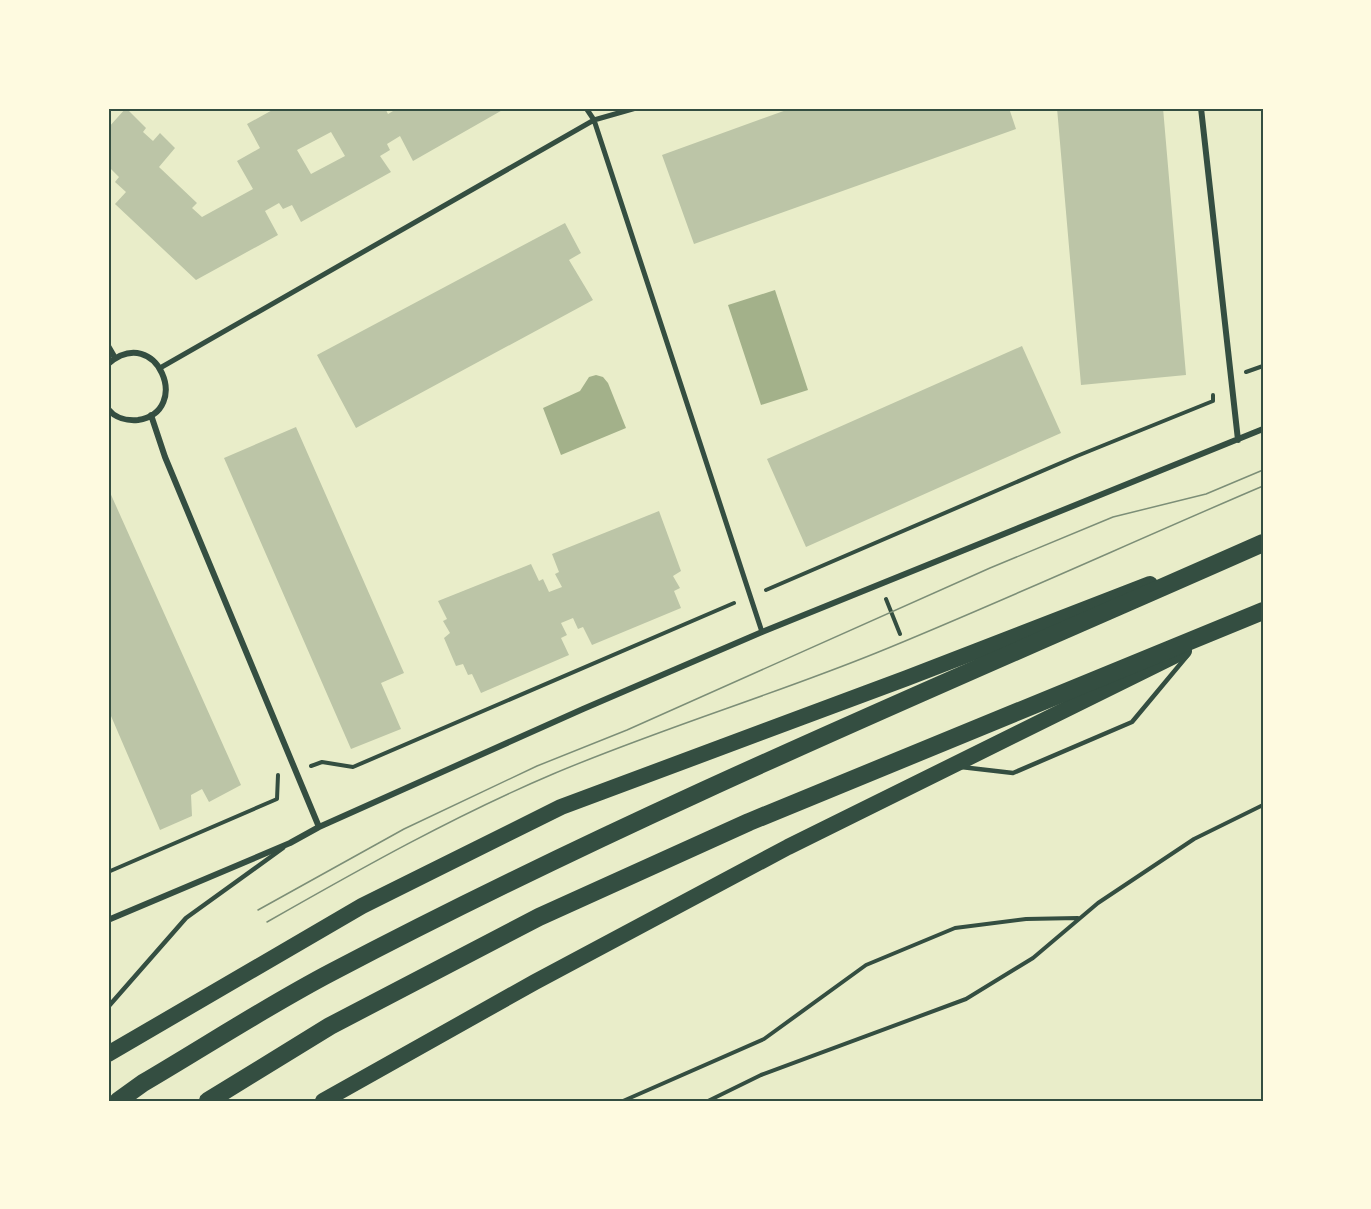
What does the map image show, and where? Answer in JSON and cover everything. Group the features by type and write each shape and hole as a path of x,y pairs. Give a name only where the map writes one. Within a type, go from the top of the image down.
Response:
{"highway":[{"path":"108,1054 362,906 561,807 907,678 1263,541"},
{"path":"118,1101 143,1083 329,974 519,877 732,778 1263,541"},
{"path":"323,1101 567,965 788,847 1263,612"},
{"path":"208,1101 330,1026 539,916 749,822 1263,612"}],"street":[{"path":"586,108 594,120 762,633"},
{"path":"160,368 594,120 636,108"},
{"path":"1201,108 1238,440"},
{"path":"108,346 115,358"},
{"path":"108,364 115,358 138,353 148,357 160,368 166,385 165,397 160,407 151,415 130,420 120,418 108,409"},
{"path":"151,415 165,457 319,827"},
{"path":"108,920 290,843 319,827 762,633 1263,429"}],"lane":[{"path":"953,766 1013,773 1132,722 1188,654"},
{"path":"108,1008 186,918 290,843"}],"path":[{"path":"108,872 277,799 277,776 322,762 354,766 1213,400 1213,384 1263,366"},
{"path":"880,585 900,634"},
{"path":"708,1101 761,1075 966,999 1034,958 1079,918 1194,839 1263,805"},
{"path":"623,1101 764,1039 867,965 955,928 1026,919 1079,918"}],"shaded area":[{"path":"775,290 808,390 761,405 728,305"},
{"path":"596,375 603,377 608,383 626,428 561,455 543,408 580,391 589,377"}],"building":[{"path":"126,108 146,128 143,132 153,141 160,133 175,148 159,167 197,203 192,208 202,217 253,189 237,161 260,148 247,124 276,108 385,108 388,114 398,108 506,108 413,161 400,136 387,144 390,150 380,156 391,172 301,222 292,205 283,209 279,203 265,211 278,235 196,280 115,204 126,192 115,182 119,177 108,166 108,128","holes":["331,132 345,156 311,174 297,150"]},
{"path":"792,108 1009,108 1016,129 694,244 662,155"},
{"path":"1057,108 1163,108 1186,375 1081,385"},
{"path":"565,223 581,253 569,260 593,300 356,428 317,355"},
{"path":"1022,346 1061,433 806,547 767,459"},
{"path":"296,427 404,673 381,683 401,729 351,749 224,458"},
{"path":"108,488 241,785 209,802 202,789 191,795 192,816 160,830 108,709"},
{"path":"659,511 681,571 673,576 680,588 674,591 681,608 592,645 583,627 578,629 573,618 561,623 567,635 561,638 569,655 481,693 472,674 468,675 463,664 456,666 444,638 450,633 443,621 447,619 438,601 531,564 539,581 543,579 549,592 562,587 555,574 559,572 552,554"}],"tram line":[{"path":"258,910 404,829 537,766 627,730 990,568 1113,517 1206,494 1263,470"},
{"path":"267,922 372,863 516,790 633,742 876,653 1263,486"}]}
